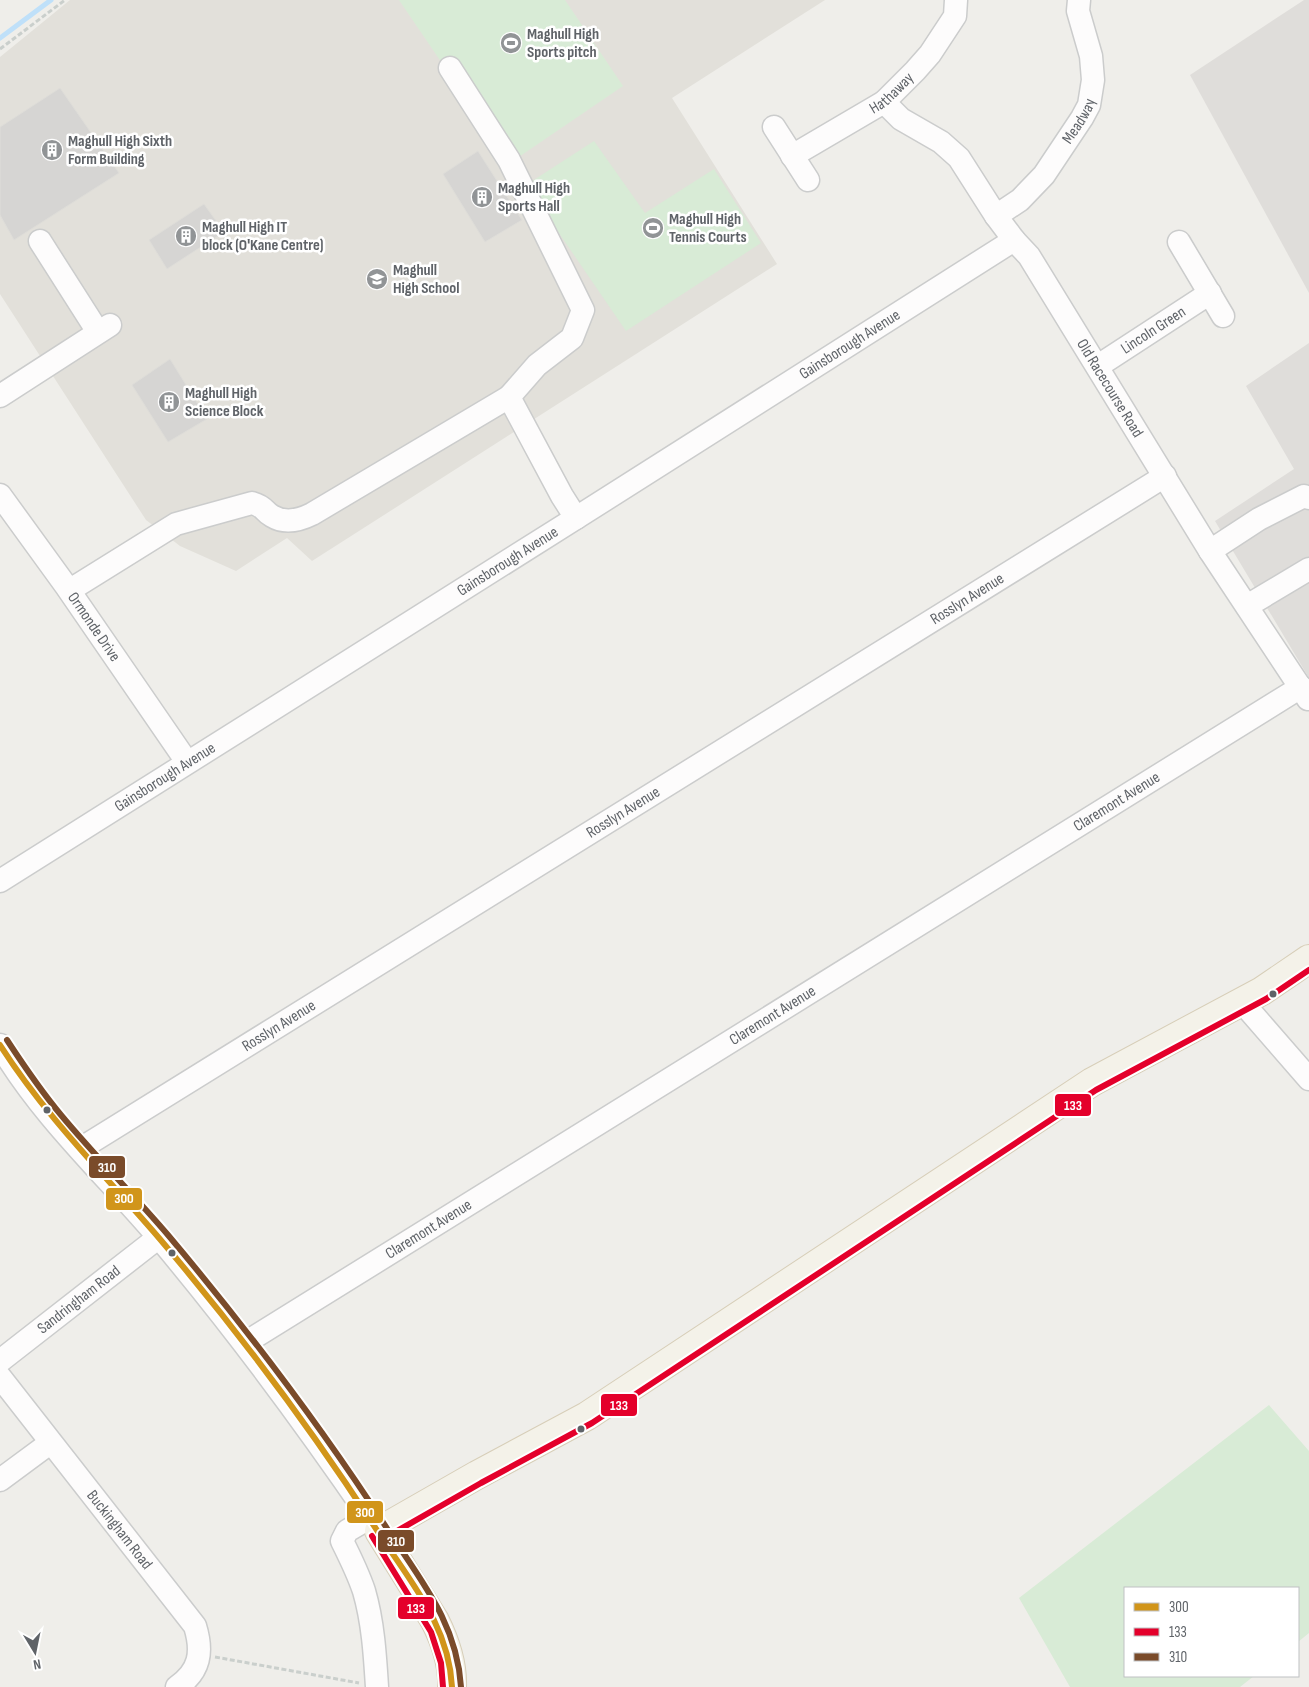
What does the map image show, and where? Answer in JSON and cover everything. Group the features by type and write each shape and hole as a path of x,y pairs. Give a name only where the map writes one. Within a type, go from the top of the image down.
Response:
{"main road":[{"path":"452,1687 450,1669 442,1637 435,1621 374,1524 477,1475 587,1416 1092,1082 1262,991 1309,959"}],"street":[{"name":"Hathaway","path":"792,156 884,102 930,54 955,16 956,0"},
{"name":"Meadway","path":"996,216 1020,200 1044,174 1089,105 1093,72 1091,56 1078,11 1079,0"},
{"path":"70,590 176,524 252,503 262,506 271,516 282,520 303,518 509,397 537,364 572,338 583,310 509,160 450,68"},
{"name":"Old Racecourse Road","path":"884,102 901,119 951,149 959,158 996,216 1029,256 1210,551 1305,694"},
{"path":"774,127 808,180"},
{"name":"Gainsborough Avenue","path":"0,881 1014,240"},
{"path":"0,396 104,328 40,241"},
{"path":"1178,242 1224,316"},
{"name":"Lincoln Green","path":"1098,366 1210,293"},
{"path":"509,397 562,496 576,518"},
{"name":"Rosslyn Avenue","path":"80,1149 1165,476"},
{"name":"Ormonde Drive","path":"0,495 70,590 187,762"},
{"path":"1210,551 1259,519 1301,496 1309,498"},
{"path":"1247,606 1309,569"},
{"name":"Claremont Avenue","path":"244,1343 1305,694"},
{"path":"1240,1003 1249,1010 1309,1079"},
{"path":"0,1045 40,1104 158,1237 244,1343 310,1431 374,1524 347,1531 342,1540 364,1591 373,1636 377,1687"},
{"name":"Sandringham Road","path":"0,1361 158,1237"},
{"name":"Buckingham Road","path":"0,1377 195,1626 200,1641 199,1654"},
{"path":"0,1480 50,1442"},
{"path":"177,1687 187,1680 195,1667 199,1654"}],"path":[{"path":"0,49 65,0"},
{"path":"199,1654 377,1687"}],"shaded area":[{"name":"Maghull High School","path":"70,0 825,0 672,98 777,264 312,561 287,538 236,571 180,546 146,520 0,294 0,57"},
{"path":"1304,0 1309,0 1309,293 1190,75"},
{"path":"1309,343 1309,678 1215,521 1294,469 1246,386"}],"green space":[{"name":"Maghull High Sports pitch","path":"399,0 565,0 623,86 510,163"},
{"name":"Maghull High Tennis Courts","path":"594,141 645,213 714,169 761,243 626,331 526,185"},
{"path":"1269,1405 1309,1451 1309,1633 1299,1641 1299,1587 1124,1587 1124,1677 1253,1677 1240,1687 1070,1687 1019,1598"}],"building":[{"name":"Maghull High Sixth Form Building","path":"60,88 119,173 14,240 0,215 0,127"},
{"name":"Maghull High Sports Hall","path":"478,151 522,220 485,242 443,174"},
{"name":"Maghull High IT block (O'Kane Centre)","path":"204,204 224,232 167,269 149,240"},
{"name":"Maghull High Science Block","path":"170,359 207,419 168,442 132,385"}],"waterway":[{"path":"0,38 51,0"}],"transit line":[{"name":"133","path":"383,1539 592,1423 1096,1090 1266,999 1309,970"},
{"name":"310","path":"7,1040 61,1115 168,1235 226,1306 310,1416 363,1491 425,1585 445,1623 453,1643 461,1687"},
{"name":"300","path":"0,1045 56,1121 159,1238 218,1309 302,1420 427,1606 444,1644 452,1687"},
{"name":"133","path":"372,1536 431,1632 441,1663 443,1687"}],"place":[{"name":"Maghull High Sports pitch","path":"511,43"},
{"name":"Maghull High Sixth Form Building","path":"52,150"},
{"name":"Maghull High Sports Hall","path":"482,197"},
{"name":"Maghull High Tennis Courts","path":"653,228"},
{"name":"Maghull High IT block (O'Kane Centre)","path":"186,236"},
{"name":"Maghull High School","path":"377,279"},
{"name":"Maghull High Science Block","path":"169,402"}]}
